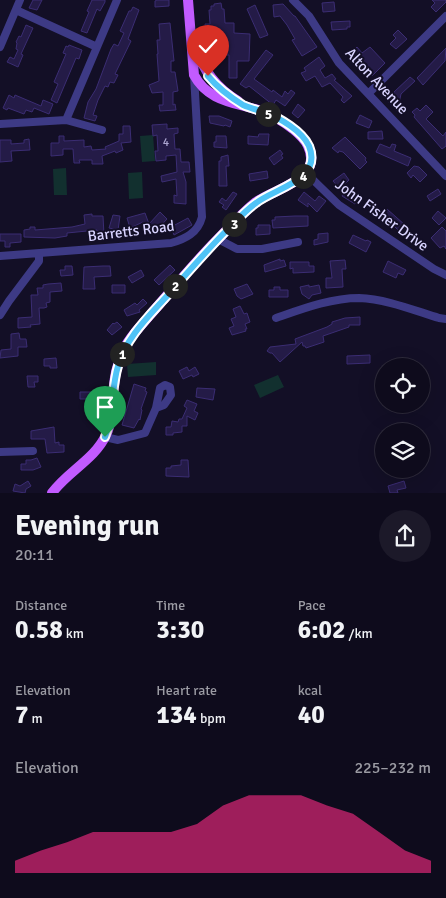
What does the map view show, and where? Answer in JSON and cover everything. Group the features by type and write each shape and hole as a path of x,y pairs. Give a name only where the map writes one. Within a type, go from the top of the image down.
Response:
{"main road":[{"path":"52,493 65,477 96,450 105,437 110,426 117,368 125,347 161,302 218,239 255,203 297,181 306,173 312,157 302,136 284,122 266,113 224,100 203,89 194,74 188,0"},
{"path":"190,24 204,70 216,85 245,106"},
{"path":"197,50 198,68 203,89"}],"street":[{"path":"0,47 20,0"},
{"path":"66,120 117,0"},
{"name":"Alton Avenue","path":"293,0 309,16 339,63 446,176"},
{"path":"16,10 97,47"},
{"path":"369,93 446,16"},
{"name":"Barretts Road","path":"0,256 171,243 180,241 196,231 202,217 194,74"},
{"name":"Barretts Road","path":"197,105 203,89"},
{"path":"0,124 66,120 102,130"},
{"name":"John Fisher Drive","path":"306,173 339,204 434,269 446,275"},
{"path":"218,239 237,249 262,249 298,242"},
{"path":"0,315 40,261 40,254"},
{"path":"276,318 314,305 359,298 389,303 446,319"},
{"path":"105,437 118,440 145,433 156,408"},
{"path":"0,452 33,451"}],"green space":[{"path":"153,135 155,161 142,162 140,136"},
{"path":"66,168 67,195 54,195 53,169"},
{"path":"142,172 143,198 129,199 128,173"},
{"path":"156,362 156,375 128,377 127,364"},
{"path":"278,375 284,387 260,398 254,385"}],"building":[{"path":"33,0 42,0 37,10 29,8"},
{"path":"92,0 105,0 105,2 100,11 97,9 87,33 81,31"},
{"path":"169,0 169,6 155,7 155,1"},
{"path":"432,0 446,0 446,2 436,12 431,7 435,3"},
{"path":"334,2 335,11 323,12 322,3"},
{"path":"221,3 222,9 224,9 225,23 234,23 234,33 250,34 249,61 237,61 237,78 229,78 229,55 218,55 218,43 214,43 213,31 206,31 205,24 210,24 209,10 211,10 211,6"},
{"path":"283,4 295,16 317,47 302,56 292,40 295,39 287,25 280,16 274,17 273,5"},
{"path":"255,5 268,35 260,38 247,9"},
{"path":"133,7 139,10 128,39 131,41 115,74 118,75 114,83 110,82 108,87 105,86 98,100 93,115 97,116 95,121 84,118 88,102 96,89 111,49 114,44 118,46 124,33 120,31 129,11"},
{"path":"350,21 350,27 347,27 347,29 332,30 331,22"},
{"path":"170,23 174,61 171,61 171,72 175,72 178,91 173,92 173,105 175,104 176,110 160,111 159,105 163,105 163,92 152,93 149,85 159,81 157,40 160,40 159,24"},
{"path":"26,25 33,28 21,54 23,55 18,67 7,62 10,57 14,59 18,50 16,49 16,42 19,36 21,37"},
{"path":"398,30 407,39 396,49 390,44 396,38 393,35"},
{"path":"69,45 82,50 79,59 76,58 57,103 51,100 58,84 54,82 66,54 63,53 66,46 68,47"},
{"path":"357,47 362,53 370,47 385,63 372,76 369,73 367,75 349,55"},
{"path":"446,48 445,61 423,85 417,78"},
{"path":"266,50 273,55 254,79 282,97 285,91 288,94 291,90 295,93 285,106 276,100 273,105 249,86 246,88 240,84"},
{"path":"319,57 325,66 320,70 325,78 332,74 336,79 334,80 352,96 344,103 341,100 343,97 330,83 322,87 315,76 306,81 301,73 306,71 304,68"},
{"path":"410,77 415,81 401,94 399,103 402,107 397,111 388,102 393,99 394,92"},
{"path":"9,95 14,98 15,95 41,106 43,100 53,104 49,114 34,108 32,112 26,110 24,114 3,108"},
{"path":"298,104 305,110 298,118 292,113"},
{"path":"426,105 433,112 426,119 443,136 446,132 446,146 442,149 414,117 415,115 412,112 417,108 420,111"},
{"path":"360,115 372,121 369,128 356,123"},
{"path":"209,116 219,116 232,121 230,127 210,123"},
{"path":"167,124 167,129 178,128 178,133 174,134 175,149 180,149 181,162 189,162 190,172 183,172 186,182 186,204 174,203 174,195 177,196 176,179 162,182 161,176 177,172 176,155 166,156 166,160 156,161 155,151 158,151 157,135 153,136 152,125"},
{"path":"123,126 130,126 131,142 121,143 123,150 102,156 103,164 92,164 92,160 79,160 80,163 74,163 73,149 63,149 63,155 51,156 51,143 59,143 59,136 64,136 64,141 84,140 84,147 91,146 92,150 106,149 105,147 119,141 119,134 123,134"},
{"path":"382,131 383,139 368,139 368,132"},
{"path":"259,134 269,134 268,145 248,144 248,136 258,137"},
{"path":"216,136 226,136 227,148 214,147"},
{"path":"345,137 366,158 367,162 360,169 343,152 339,151 338,153 332,148"},
{"path":"29,139 30,150 11,151 12,161 0,162 0,140 11,140 11,144 24,143 24,140"},
{"path":"380,144 390,148 392,144 396,145 394,151 411,158 408,166 376,152"},
{"path":"280,150 283,158 274,165 269,158"},
{"path":"228,155 229,166 226,166 227,186 219,186 219,161 221,161 221,157"},
{"path":"414,166 419,167 427,175 420,182 413,175 411,178 407,173"},
{"path":"267,171 268,178 250,181 249,174"},
{"path":"344,173 349,180 340,189 333,181"},
{"path":"438,189 441,194 430,201 427,196"},
{"path":"346,190 359,198 355,204 342,196"},
{"path":"233,192 237,194 226,210 222,207 224,205 219,202 222,198 226,201"},
{"path":"304,192 315,201 319,196 326,201 317,212 308,203 308,207 298,200"},
{"path":"387,209 405,225 399,231 390,222 388,224 379,216"},
{"path":"438,211 446,218 439,225 432,218"},
{"path":"160,212 167,219 154,233 143,222 130,228 127,218 145,213 149,224"},
{"path":"92,214 92,216 103,216 104,235 97,236 97,230 67,233 67,236 55,238 24,237 24,230 30,229 30,227 35,227 35,230 72,227 85,224 84,215"},
{"path":"113,215 120,216 118,230 109,228"},
{"path":"308,216 308,226 273,228 272,220 275,220 275,217"},
{"path":"188,218 192,225 174,235 172,230 175,229 173,226"},
{"path":"258,225 270,225 270,234 256,235"},
{"path":"442,227 446,231 446,249 444,246 440,248 431,238"},
{"path":"328,233 328,242 314,245 314,240 318,239 318,234"},
{"path":"0,234 21,234 21,242 10,243 10,247 5,247 5,241 0,241"},
{"path":"353,235 371,242 366,252 349,243"},
{"path":"280,259 280,261 284,260 286,266 265,272 264,265"},
{"path":"345,260 346,269 342,269 343,287 326,288 326,278 332,278 330,261"},
{"path":"388,261 406,270 403,275 398,273 396,278 383,272"},
{"path":"290,262 309,262 309,266 314,266 314,272 293,273 293,268 290,269"},
{"path":"170,265 175,270 159,285 154,280"},
{"path":"65,266 72,266 73,275 61,276 60,270 65,270"},
{"path":"110,266 111,276 94,277 95,289 83,289 84,267"},
{"path":"141,270 144,276 132,283 128,277"},
{"path":"61,283 62,291 50,292 50,302 46,303 47,307 39,308 40,324 18,328 18,318 32,317 31,295 38,295 37,288 43,288 43,285"},
{"path":"247,284 253,294 241,299 237,296 234,289"},
{"path":"112,285 125,285 125,293 112,293"},
{"path":"309,285 309,287 319,285 321,293 312,295 309,299 302,294 300,287"},
{"path":"274,287 280,287 280,290 288,290 288,297 269,297 269,290 274,290"},
{"path":"143,299 147,303 139,310 140,312 127,316 124,310 135,303 137,305"},
{"path":"240,306 244,314 247,313 250,322 245,324 246,331 232,335 229,328 234,326 231,319 236,317 233,309"},
{"path":"360,317 360,325 349,325 349,327 323,336 324,342 306,348 302,342 280,362 272,353 267,351 270,347 296,344 295,339 327,327 332,322 345,318"},
{"path":"117,322 122,327 112,335 107,330 113,323"},
{"path":"19,333 20,339 26,339 27,347 18,347 18,356 0,358 1,350 11,349 11,334"},
{"path":"370,355 370,363 347,364 347,356"},
{"path":"56,358 57,368 44,366 44,359"},
{"path":"187,367 189,371 195,367 199,374 183,379 179,371"},
{"path":"27,376 38,376 38,382 34,382 35,387 28,387"},
{"path":"134,384 146,388 145,391 147,392 141,409 140,420 134,428 122,425"},
{"path":"197,388 215,389 213,400 196,397"},
{"path":"80,392 93,392 93,399 80,399"},
{"path":"187,400 197,404 194,411 198,413 195,420 187,416 187,426 182,426 182,432 166,435 166,427 171,427 172,421 178,422 179,419 182,419 187,408 184,406"},
{"path":"54,427 55,443 59,442 59,445 64,445 64,452 47,453 45,439 31,439 31,431"},
{"path":"37,458 41,467 33,470 21,470 21,464 26,464 26,460"},
{"path":"181,460 188,460 189,477 166,476 166,468 181,465"},
{"path":"28,481 31,486 26,489 25,493 13,491 15,484 20,486"},
{"path":"404,481 406,488 397,490 398,493 390,493 388,486"}],"route":[{"path":"105,437 110,426 117,368 125,347 135,333 196,262 255,203 297,181 309,169 312,157 302,136 284,122 245,106 216,85 208,76"}]}
